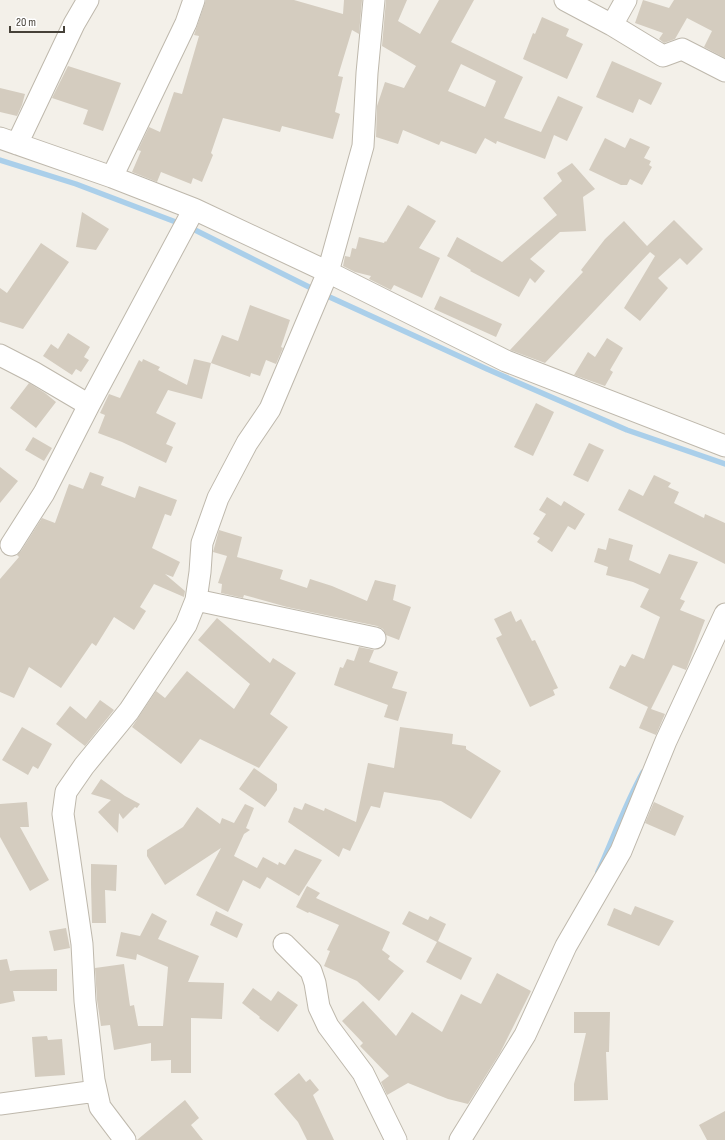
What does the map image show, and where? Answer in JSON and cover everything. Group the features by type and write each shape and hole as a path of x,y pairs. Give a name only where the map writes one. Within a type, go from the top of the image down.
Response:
{"street":[{"path":"88,0 9,141 112,177 194,209 328,272 506,361 725,446"},
{"path":"112,177 186,23 194,0"},
{"path":"125,1140 100,1107 94,1080 85,1002 82,944 63,814 66,792 84,766 129,711 186,625 196,600 202,543 218,498 247,443 270,409 328,272 363,146 366,73 374,0"},
{"path":"565,0 612,25 663,56 682,49 725,71"},
{"path":"612,25 626,0"},
{"path":"11,545 44,493 89,405 194,209"},
{"path":"0,355 33,372 89,405"},
{"path":"196,600 375,638"},
{"path":"460,1140 524,1035 566,946 621,851 666,741 725,614"},
{"path":"284,944 311,971 315,983 319,1007 328,1026 364,1073 396,1140"},
{"path":"0,1104 96,1091"}],"building":[{"path":"206,0 294,0 343,14 344,0 362,0 359,34 352,30 338,76 343,77 335,112 340,114 333,139 282,126 280,132 223,118 211,153 213,155 202,182 193,178 191,184 161,172 157,182 132,172 141,151 138,150 149,127 160,132 174,92 182,94 199,36 194,35"},
{"path":"386,0 407,0 398,21 420,34 439,0 474,0 451,42 523,77 504,118 541,132 558,96 583,107 567,141 554,135 545,159 497,141 496,144 485,138 476,154 441,141 439,145 403,130 398,144 376,137 377,106 385,82 404,88 416,66 382,46","holes":["461,64 496,81 485,107 448,91"]},
{"path":"643,0 669,8 674,0 725,0 725,58 704,47 712,31 687,18 675,39 664,43 659,39 663,33 635,23"},
{"path":"542,17 569,29 566,36 583,44 567,79 523,59 533,33 535,34"},
{"path":"612,61 662,83 651,105 639,99 633,113 596,97"},
{"path":"68,66 121,83 103,131 83,124 88,110 52,98"},
{"path":"0,88 25,94 17,116 0,112"},
{"path":"605,138 625,148 630,138 650,147 644,158 651,161 649,165 652,167 642,185 630,179 627,185 621,185 589,170"},
{"path":"572,163 595,189 583,197 586,231 560,232 530,259 545,271 535,283 530,278 519,297 470,271 471,270 447,256 457,237 502,262 557,215 543,198 562,181 557,173"},
{"path":"408,205 436,221 419,248 440,258 422,298 394,285 391,290 369,279 371,276 355,272 343,266 345,256 350,257 352,248 356,249 359,237 384,243 385,241 386,242"},
{"path":"82,212 109,229 96,250 76,247"},
{"path":"674,220 703,249 687,265 680,258 658,278 668,288 640,321 624,308 655,256 650,252 545,363 510,350 583,272 581,270 605,239 624,221 647,246"},
{"path":"41,243 69,262 23,329 0,322 0,288 7,293"},
{"path":"440,296 502,324 496,337 434,309"},
{"path":"250,305 290,320 281,347 283,348 276,364 266,360 260,376 251,373 250,377 211,363 222,335 238,341"},
{"path":"68,333 90,347 84,357 89,360 81,372 76,369 72,375 43,356 51,344 58,349"},
{"path":"607,338 623,348 610,370 613,372 605,386 574,375 588,352 595,357"},
{"path":"143,359 160,367 158,370 187,385 194,359 211,363 202,399 168,390 156,413 176,423 166,444 173,447 166,463 122,442 98,433 105,415 100,413 109,394 120,398 139,360 142,362"},
{"path":"29,383 56,402 36,428 10,408"},
{"path":"536,403 554,412 533,456 514,447"},
{"path":"33,437 52,448 44,461 25,450"},
{"path":"589,443 604,450 588,482 573,475"},
{"path":"0,467 18,481 0,503"},
{"path":"90,472 104,477 101,485 135,498 139,486 177,500 171,516 165,514 152,548 180,562 173,577 165,574 185,591 184,597 154,584 140,607 146,611 134,630 114,617 96,646 92,643 61,688 29,667 14,698 0,692 0,579 19,557 17,555 42,518 55,523 69,484 83,489"},
{"path":"654,475 671,483 668,487 679,492 674,503 704,518 705,514 725,523 725,564 618,510 629,489 643,496"},
{"path":"547,497 561,506 564,501 585,514 575,530 568,526 552,552 537,542 540,538 533,534 546,514 539,510"},
{"path":"219,530 242,537 237,557 283,570 280,579 307,588 310,579 332,586 367,601 375,580 396,585 393,600 411,607 399,640 386,635 383,629 377,626 287,607 244,595 243,598 221,593 222,584 218,583 227,556 213,552"},
{"path":"609,538 633,545 629,560 660,574 669,554 698,562 680,599 685,601 680,610 705,620 686,670 673,665 651,709 665,714 656,735 639,728 648,707 609,688 620,665 625,667 632,654 644,659 660,617 640,607 649,589 633,582 606,575 608,567 594,562 598,548 606,550"},
{"path":"511,611 516,622 521,619 532,641 535,640 558,688 553,690 555,695 530,707 496,638 502,635 494,619"},
{"path":"217,618 270,663 273,658 296,673 270,714 288,727 259,768 200,739 181,764 132,727 156,691 165,698 187,671 234,709 250,684 198,640"},
{"path":"359,647 374,650 369,662 398,672 392,688 407,692 398,721 384,717 388,705 334,685 340,667 343,668 347,659 354,661"},
{"path":"100,700 114,710 85,746 56,724 70,706 86,719"},
{"path":"22,727 52,744 38,769 33,766 28,775 2,760"},
{"path":"400,727 453,734 452,744 466,746 466,749 501,771 471,819 441,801 384,792 380,808 371,806 350,851 343,848 339,857 288,822 294,807 302,810 305,803 324,811 325,808 356,822 368,763 394,768"},
{"path":"254,768 277,784 277,790 265,807 239,789"},
{"path":"101,779 125,796 140,804 123,819 119,813 118,833 98,812 111,800 91,794"},
{"path":"27,802 29,827 20,827 49,880 30,891 0,837 0,804"},
{"path":"654,802 684,816 675,836 645,823"},
{"path":"245,804 254,808 246,828 250,830 244,834 234,856 257,868 263,857 278,865 279,862 285,865 295,849 322,860 299,896 267,877 260,889 243,880 228,912 196,895 221,848 165,885 147,856 147,850 183,827 197,807 220,824 222,818 234,823"},
{"path":"91,864 117,865 116,891 105,890 106,923 92,923"},
{"path":"307,886 320,893 316,898 390,932 382,950 390,956 388,959 404,971 379,1001 357,981 324,966 330,951 327,950 339,925 296,907"},
{"path":"635,906 674,921 659,946 607,925 614,908 631,915"},
{"path":"216,911 243,924 237,938 210,925"},
{"path":"409,911 428,920 430,916 446,924 438,941 472,958 461,980 426,962 437,942 402,924"},
{"path":"152,913 167,921 158,939 199,956 188,982 224,983 222,1019 191,1018 191,1073 171,1073 171,1060 151,1061 151,1043 114,1050 110,1025 101,1026 97,1000 95,968 124,964 130,1006 134,1005 138,1026 163,1026 168,967 137,954 136,960 116,956 121,932 140,936"},
{"path":"66,928 70,948 54,951 49,931"},
{"path":"7,959 10,971 57,969 57,991 13,991 15,1001 0,1004 0,960"},
{"path":"497,973 531,991 500,1053 468,1104 448,1099 408,1083 387,1095 381,1082 389,1076 360,1046 363,1043 342,1021 363,1001 396,1036 412,1012 442,1032 461,994 481,1004"},
{"path":"253,988 271,1001 278,991 298,1005 278,1032 242,1003"},
{"path":"574,1012 610,1012 609,1052 606,1052 608,1100 574,1101 574,1084 586,1033 574,1033"},
{"path":"47,1036 48,1040 62,1039 65,1075 35,1077 32,1037"},
{"path":"299,1073 306,1082 310,1079 319,1090 313,1095 334,1140 307,1140 298,1122 274,1094"},
{"path":"185,1100 199,1118 191,1125 203,1140 137,1140"},
{"path":"725,1111 725,1140 707,1140 699,1125"}],"waterway":[{"path":"0,160 76,184 181,224"},
{"path":"189,227 315,290"},
{"path":"323,294 487,369 627,430 725,464"},
{"path":"598,872 625,809 643,772"}]}
